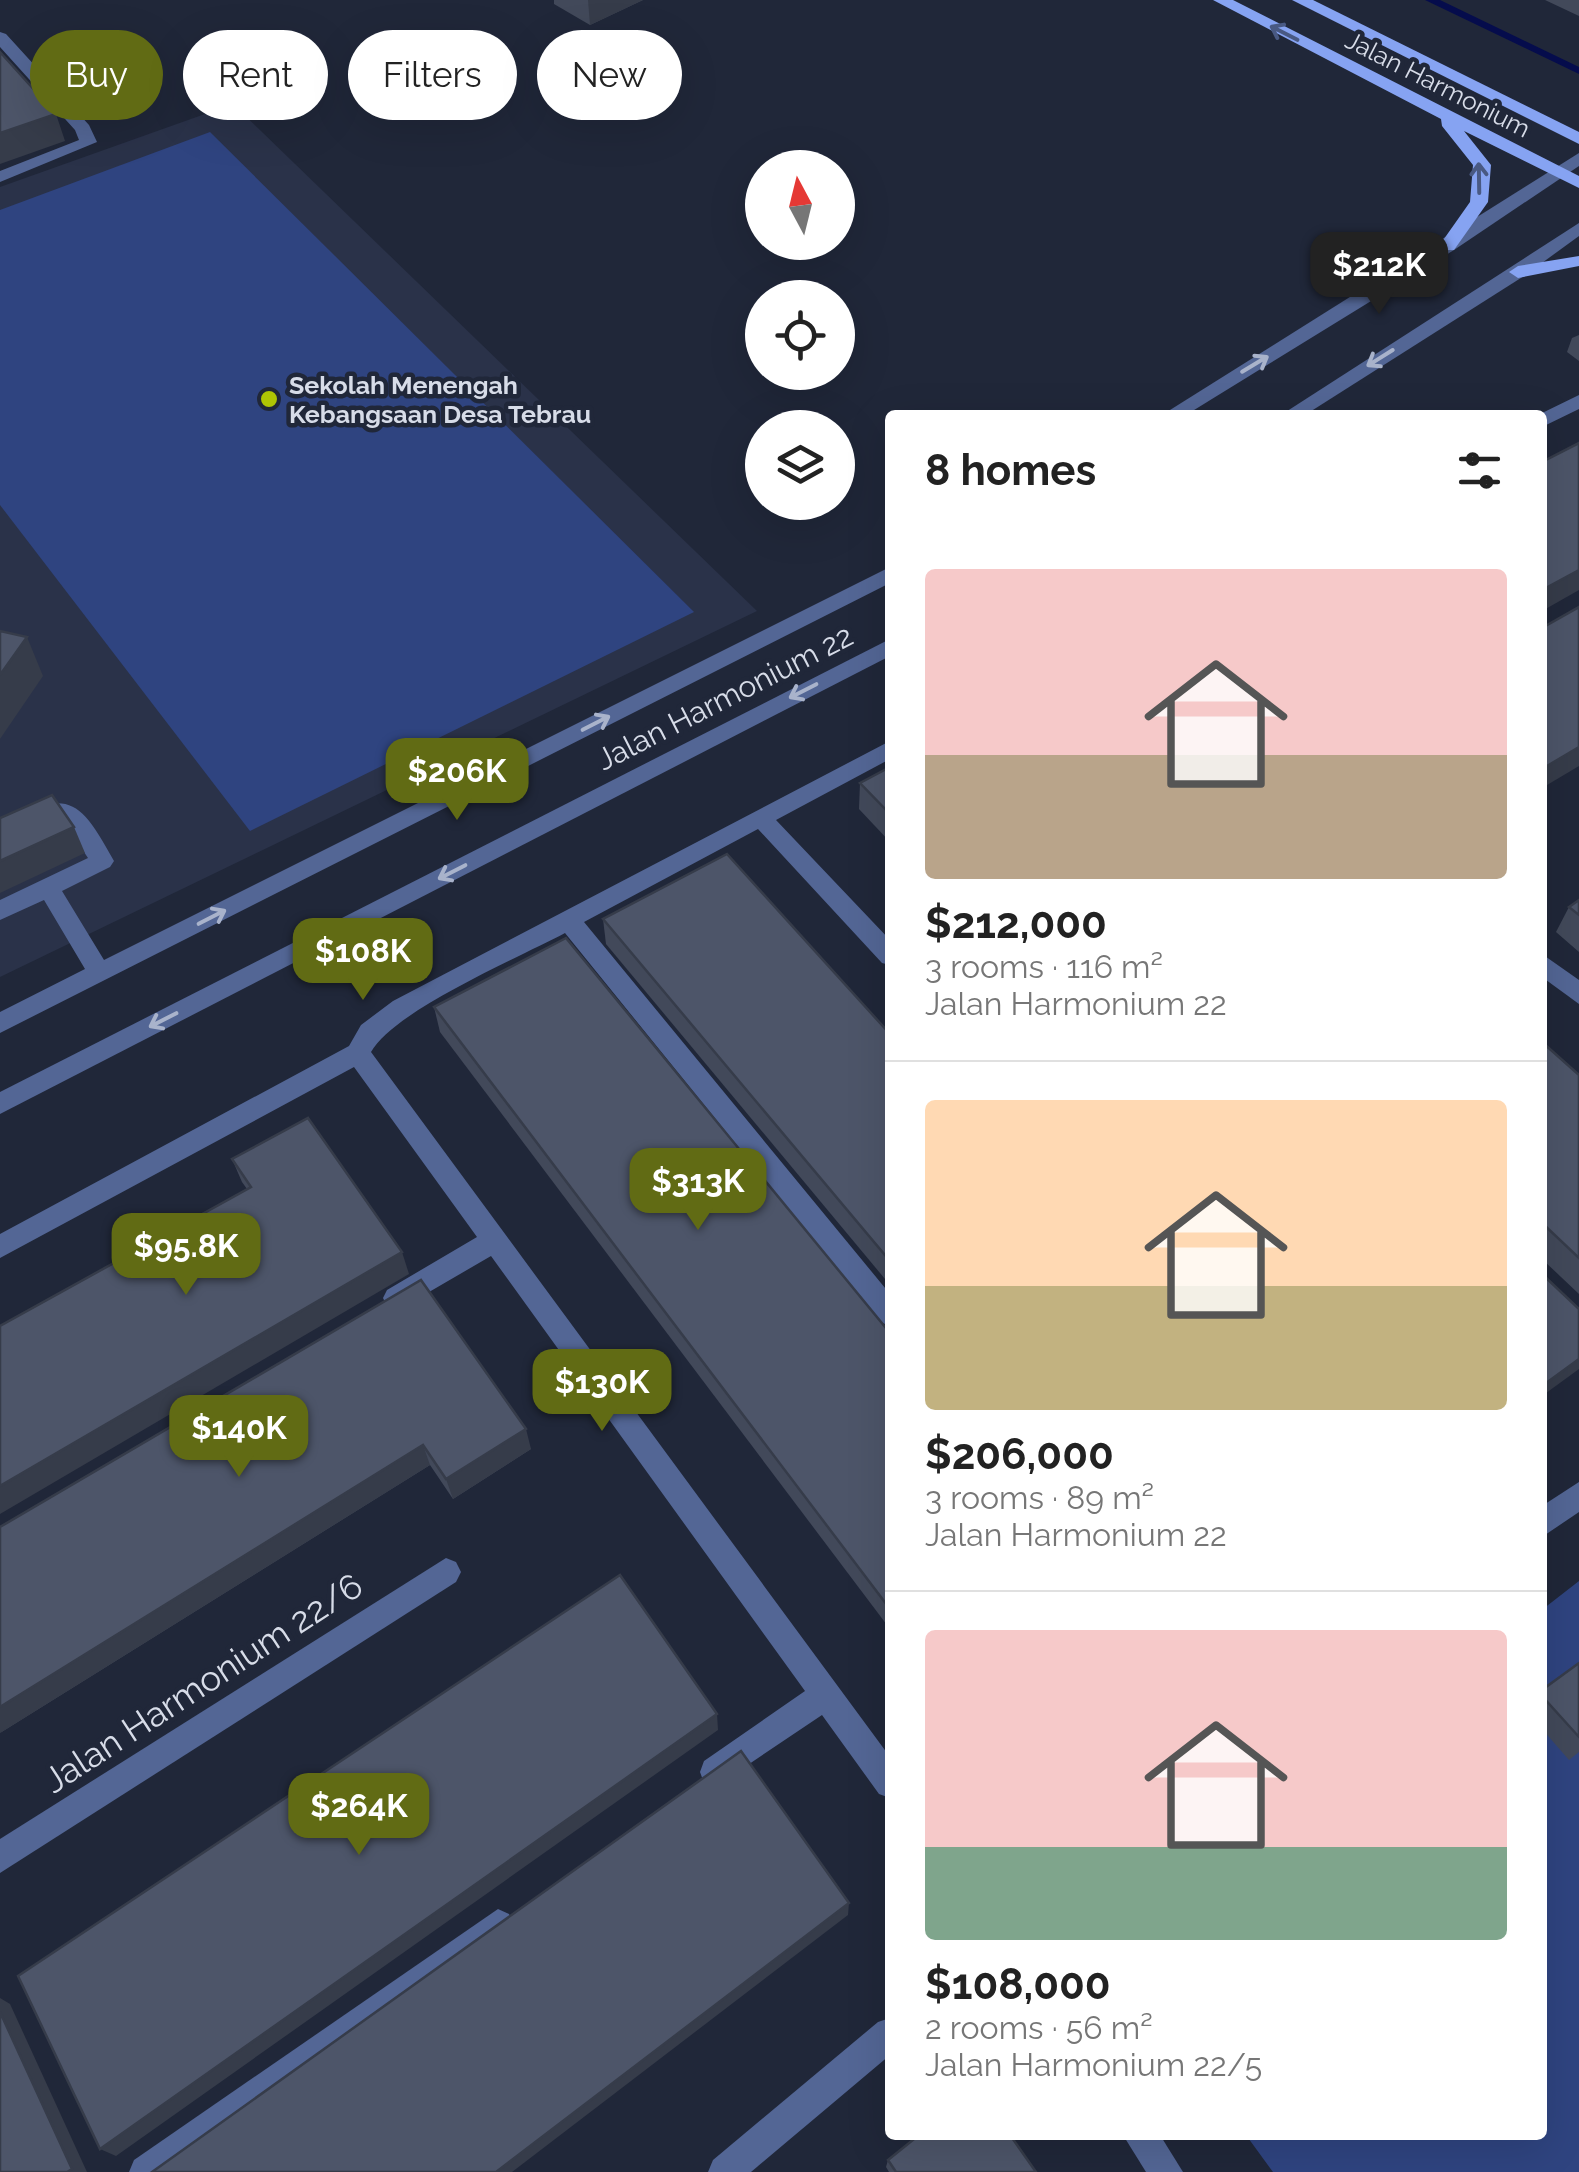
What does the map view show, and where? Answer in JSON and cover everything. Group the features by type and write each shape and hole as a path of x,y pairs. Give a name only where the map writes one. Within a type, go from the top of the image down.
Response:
{"main road":[{"name":"Jalan Harmonium","path":"1221,0 1579,184"},
{"name":"Jalan Harmonium","path":"1300,0 1579,139"},
{"path":"1440,114 1482,165 1479,202 1448,246"},
{"path":"1518,272 1579,261"}],"street":[{"path":"0,37 83,129 88,142 0,178"},
{"path":"1180,410 1448,246 1579,158"},
{"path":"1299,410 1518,272 1579,228"},
{"path":"1547,419 1579,401"},
{"name":"Jalan Harmonium 22","path":"0,1023 885,577"},
{"name":"Jalan Harmonium 22","path":"0,1104 885,650"},
{"path":"0,1247 358,1053 370,1032 402,1008 885,752"},
{"path":"0,832 48,812 65,810 73,815 102,861 0,911"},
{"path":"761,818 885,951"},
{"path":"48,889 100,974"},
{"path":"568,920 885,1308"},
{"path":"1547,967 1579,994"},
{"path":"358,1053 885,1776"},
{"path":"376,1310 496,1239"},
{"path":"1547,1520 1579,1495"},
{"name":"Jalan Harmonium 22/6","path":"0,1858 446,1572"},
{"path":"696,1786 826,1694"},
{"path":"146,2172 518,1910"},
{"path":"725,2172 885,2038"},
{"path":"1144,2140 1166,2172"}],"shaded area":[{"name":"Sekolah Menengah Kebangsaan Desa Tebrau","path":"188,120 250,120 757,611 0,977 0,187"},
{"name":"Sekolah Menengah Kebangsaan Desa Tebrau","path":"210,132 694,612 250,831 0,505 0,210"},
{"path":"1579,1581 1579,2172 1273,2172 1250,2140 1547,2140 1547,1606"}],"building":[{"path":"0,52 30,85 30,120 38,120 0,133"},
{"path":"1579,443 1579,570 1547,587 1547,459"},
{"path":"1579,607 1579,747 1547,766 1547,625"},
{"path":"0,631 27,637 0,675"},
{"path":"885,770 885,809 860,783"},
{"path":"52,795 74,827 0,861 0,818"},
{"path":"727,854 885,1028 885,1255 603,919"},
{"path":"1579,900 1579,915 1569,907"},
{"path":"566,938 885,1327 885,1602 434,1007"},
{"path":"1547,1046 1579,1075 1579,1258 1547,1228"},
{"path":"308,1118 402,1252 0,1486 0,1326 251,1187 232,1159"},
{"path":"1547,1279 1579,1309 1579,1359 1547,1382"},
{"path":"421,1280 526,1429 446,1479 423,1445 0,1707 0,1527"},
{"path":"620,1575 717,1714 100,2149 18,1976"},
{"path":"1579,1663 1579,1737 1547,1702 1547,1686"},
{"path":"741,1751 849,1903 496,2172 152,2172"},
{"path":"0,2012 72,2169 67,2172 0,2172"},
{"path":"913,2140 1014,2140 1036,2172 896,2172 888,2160"}],"waterway":[{"path":"1431,0 1579,71"}],"place":[{"name":"Sekolah Menengah Kebangsaan Desa Tebrau","path":"269,399"}]}
